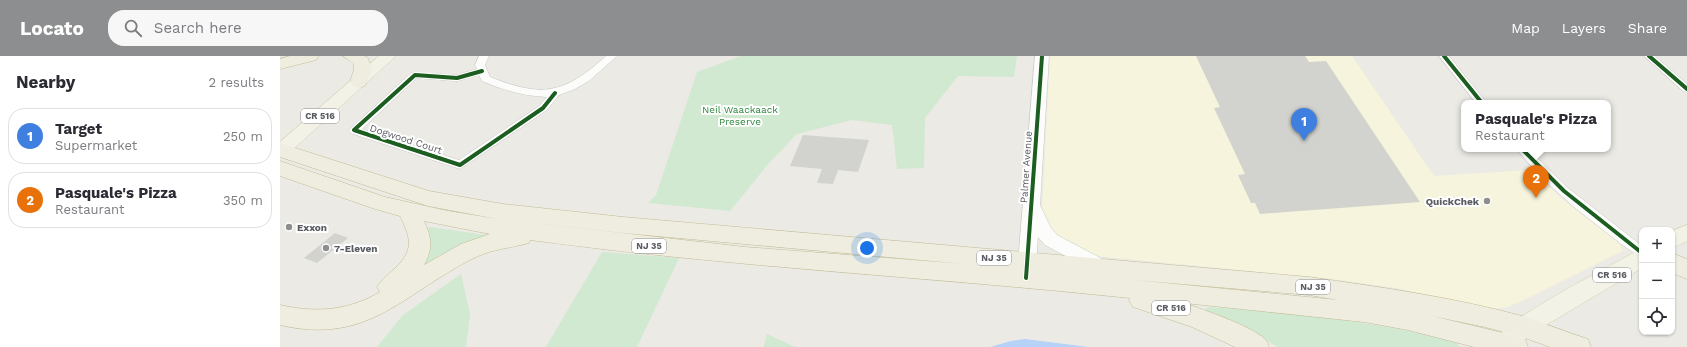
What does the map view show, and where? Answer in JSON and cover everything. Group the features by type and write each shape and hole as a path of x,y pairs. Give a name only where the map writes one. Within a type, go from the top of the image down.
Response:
{"highway":[{"path":"280,58 286,56"},
{"path":"280,64 310,56"},
{"path":"352,56 357,57 362,62 359,82"},
{"name":"NJ 35","path":"280,155 358,196 408,210 490,226 555,235 747,256 1026,269 1100,266 1309,286 1393,298 1485,317 1511,341"},
{"name":"NJ 35","path":"280,155 428,198 503,212 1026,269 1080,284 1364,312 1511,341 1579,347"},
{"path":"280,301 326,310 354,305 383,292 407,271 419,252 421,244 419,235 408,210"},
{"path":"280,315 314,321 349,316 370,309 389,299 444,263 471,249 515,237 555,235"},
{"path":"1674,263 1687,270"},
{"name":"CR 516","path":"1080,284 1173,309 1223,329 1257,347"}],"main road":[{"name":"CR 516","path":"280,155 388,56"},
{"path":"1675,238 1687,232"},
{"name":"CR 516","path":"1511,341 1639,260"}],"street":[{"path":"484,56 480,65 486,79 501,86 530,93 555,93 580,83 612,56"},
{"name":"Palmer Avenue","path":"1026,269 1042,56"},
{"path":"1444,56 1480,100"},
{"path":"1649,56 1687,89"},
{"name":"Dogwood Court","path":"482,71 457,78 415,75 354,130 460,165 543,108 555,93"},
{"path":"1525,152 1553,182 1578,205 1639,251"},
{"name":"Palmer Avenue","path":"1031,206 1044,232 1052,240 1100,266"}],"shaded area":[{"path":"1050,56 1352,56 1434,176 1532,170 1567,203 1619,243 1623,251 1508,307 1493,309 1477,307 1396,288 1332,279 1096,256 1066,246 1050,231 1042,211"}],"green space":[{"name":"Neil Waackaack Preserve","path":"741,56 1017,56 1014,77 958,76 925,118 924,168 897,169 892,125 852,120 797,134 769,163 730,211 648,203 656,195 697,72"},
{"path":"430,227 493,236 408,278 429,240 427,229"},
{"path":"602,252 679,258 637,347 546,347"},
{"path":"461,274 470,314 466,347 377,347 403,315"},
{"path":"1207,307 1302,315 1365,323 1458,341 1458,346 1463,347 1278,347 1205,311"},
{"path":"767,334 795,347 764,347"}],"water":[{"path":"1025,339 1089,347 990,347"}],"building":[{"path":"1196,56 1305,56 1309,62 1326,61 1420,202 1260,214 1255,203 1251,203 1238,175 1245,174 1214,108 1220,107"},
{"path":"803,135 869,140 858,172 838,170 833,184 817,183 822,169 790,166"},
{"name":"7-Eleven","path":"335,233 348,238 317,263 304,258"}],"cycle path":[{"path":"1026,278 1042,56"},
{"path":"1444,56 1480,100"},
{"path":"1649,56 1687,89"},
{"path":"482,71 457,78 415,75 354,130 460,165 543,108 555,93"},
{"path":"1525,152 1549,178 1594,217 1639,251"}],"place":[{"name":"Target","path":"1304,141"},
{"name":"Pasquale's Pizza","path":"1536,198"},
{"name":"QuickChek","path":"1487,201"},
{"name":"Exxon","path":"289,227"},
{"name":"7-Eleven","path":"326,248"}]}
